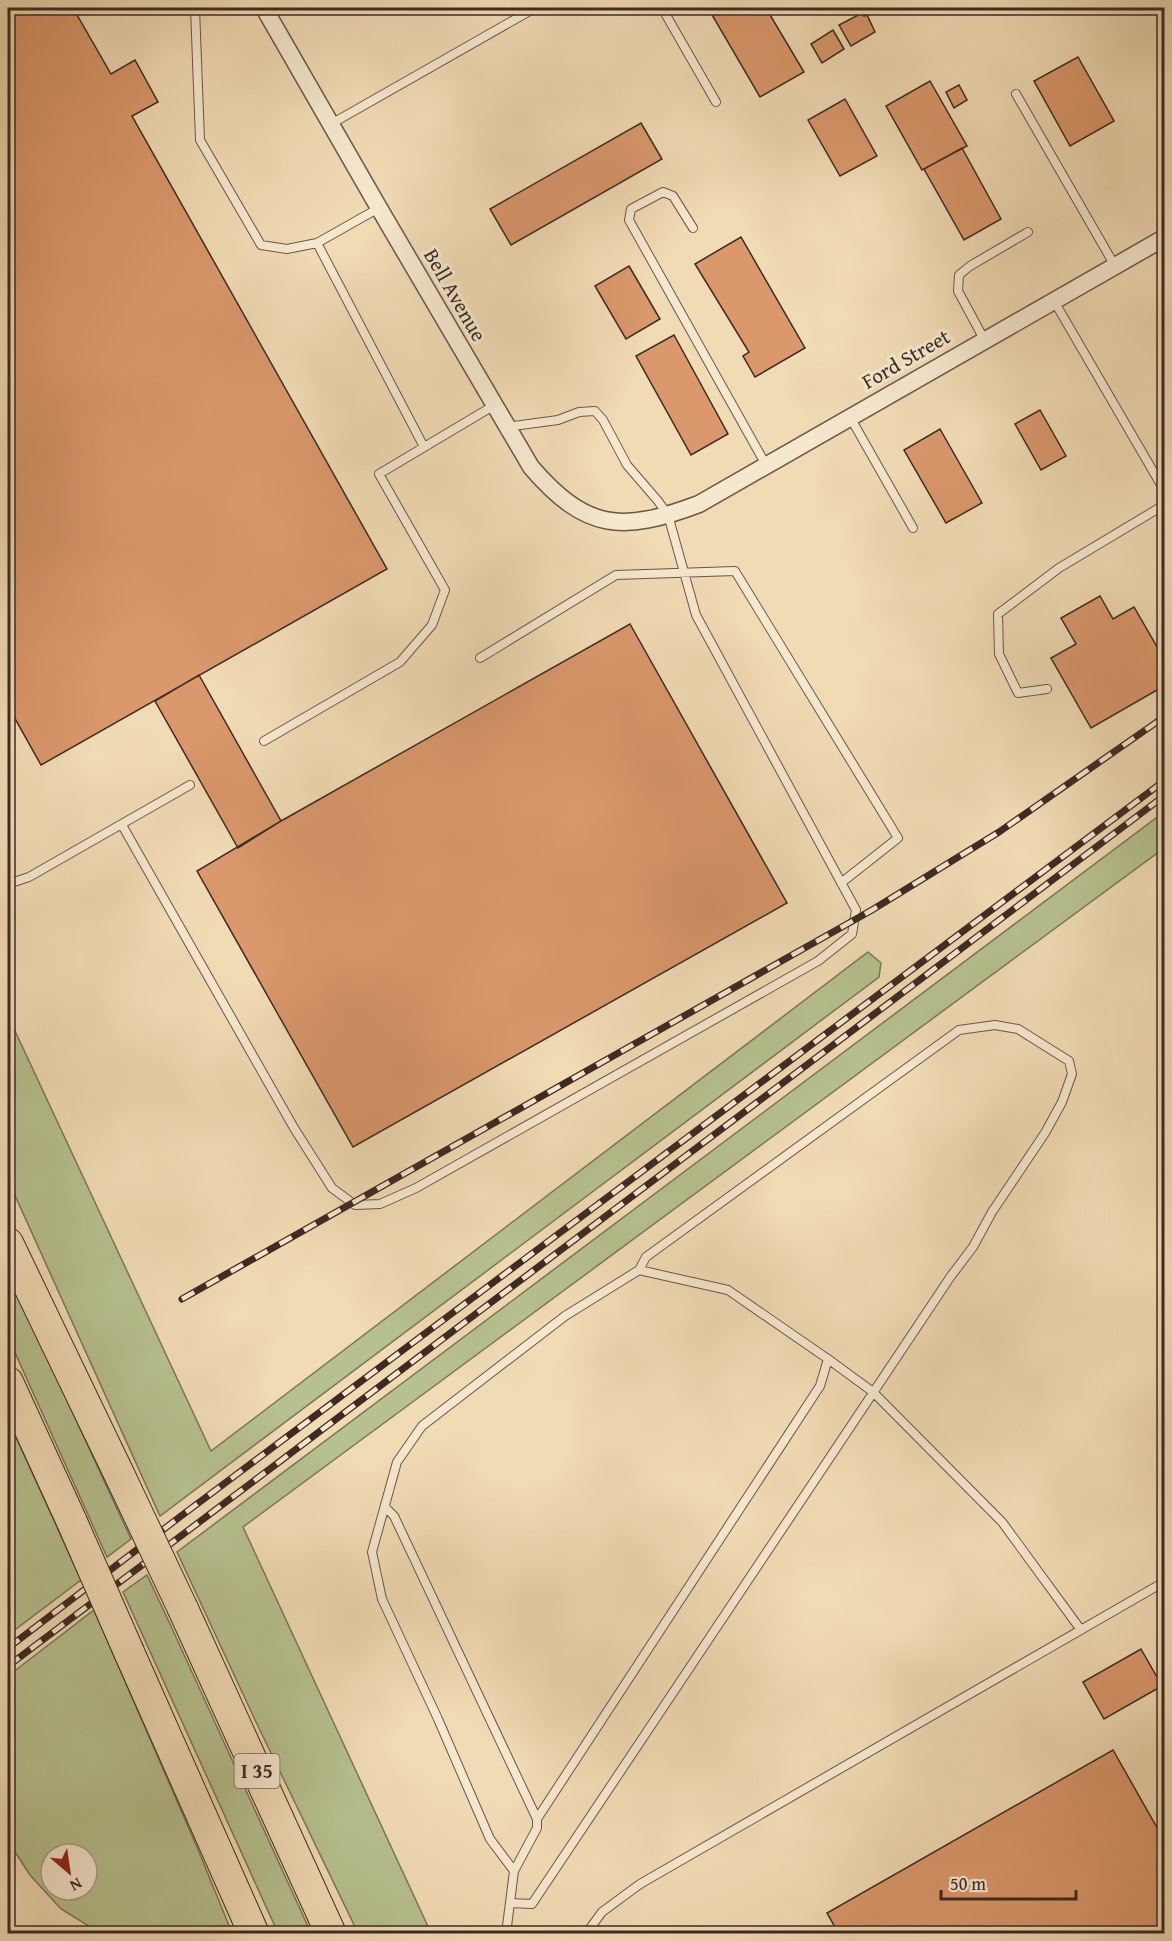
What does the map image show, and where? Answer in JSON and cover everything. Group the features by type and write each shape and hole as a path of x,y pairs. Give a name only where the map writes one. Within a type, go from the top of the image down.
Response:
{"highway":[{"name":"I 35","path":"8,1243 183,1609 332,1934"},
{"path":"8,1382 254,1934"},
{"path":"232,1887 248,1934"}],"street":[{"name":"Bell Avenue","path":"264,8 493,406 531,467 551,491 575,508 597,518 619,522 641,522 668,515"},
{"name":"Ford Street","path":"668,515 699,504 1164,238"}],"lane":[{"path":"195,8 200,140 261,245 287,249 317,243 379,208"},
{"path":"331,124 535,8"},
{"path":"662,8 716,102"},
{"path":"1016,94 1115,266"},
{"path":"693,228 673,196 663,192 631,209 629,220 766,465"},
{"path":"985,341 958,291 959,275 970,266 1028,232"},
{"path":"317,243 424,447"},
{"path":"1054,301 1164,490"},
{"path":"264,741 400,662 432,625 445,590 379,474 493,406"},
{"path":"122,825 294,1128 332,1188 355,1205 380,1204 416,1188 818,961 852,934 855,910 696,615 668,515 627,465 603,420 595,411 579,412 558,420 506,426"},
{"path":"850,417 913,528"},
{"path":"1047,689 1018,693 999,654 998,614 1059,568 1164,506"},
{"path":"480,658 616,575 735,571 898,838 841,883"},
{"path":"8,884 29,877 190,784"},
{"path":"510,1903 532,1904 873,1392 973,1247 992,1212 1045,1133 1062,1102 1072,1074 1069,1061 1018,1029 995,1025 960,1030 646,1257 639,1270 564,1316 422,1426 397,1462 372,1552 382,1599 438,1719 490,1839 514,1871"},
{"path":"639,1270 728,1290 873,1392 1002,1522 1081,1630"},
{"path":"537,1819 820,1386 828,1359"},
{"path":"385,1508 394,1516 537,1819 537,1828 514,1871 506,1934"},
{"path":"586,1934 602,1912 640,1884 1164,1582"}],"green space":[{"path":"1164,812 1164,848 243,1527 431,1933 358,1933 177,1552"},
{"path":"868,952 881,963 879,977 160,1516 8,1180 8,1016 211,1451"},
{"path":"8,1273 131,1539 107,1557 8,1337"},
{"path":"8,1420 81,1580 8,1635"},
{"path":"147,1575 311,1933 278,1933 123,1592"},
{"path":"94,1610 232,1933 100,1933 61,1909 55,1902 99,1902 99,1842 39,1842 39,1885 8,1841 8,1676"}],"building":[{"path":"8,8 73,8 111,74 135,60 158,102 132,116 387,569 41,765 8,706"},
{"path":"708,8 766,8 804,72 760,97"},
{"path":"862,13 864,16 867,15 875,32 851,46 839,25"},
{"path":"833,30 844,49 822,63 811,44"},
{"path":"1078,57 1114,121 1070,146 1034,81"},
{"path":"930,81 967,146 922,170 886,106"},
{"path":"959,85 967,100 954,108 946,92"},
{"path":"845,99 877,156 840,176 808,120"},
{"path":"641,123 662,159 511,245 490,209"},
{"path":"962,148 1001,219 964,240 924,169"},
{"path":"741,237 805,348 755,377 743,356 749,352 695,264"},
{"path":"629,266 660,319 626,339 595,286"},
{"path":"674,335 728,434 691,455 636,356"},
{"path":"1040,410 1066,456 1041,470 1015,424"},
{"path":"940,429 982,503 946,523 904,450"},
{"path":"1100,596 1113,619 1134,607 1164,659 1164,686 1091,728 1051,658 1076,644 1061,618"},
{"path":"630,624 787,903 353,1147 197,871 281,821"},
{"path":"199,675 281,821 238,848 155,701"},
{"path":"1141,1649 1162,1686 1104,1719 1083,1682"},
{"path":"1113,1750 1164,1840 1164,1934 839,1934 827,1913"}],"railway":[{"path":"182,1299 872,910 999,832 1164,717"},
{"path":"8,1648 1164,781"},
{"path":"8,1666 1164,796"}]}
